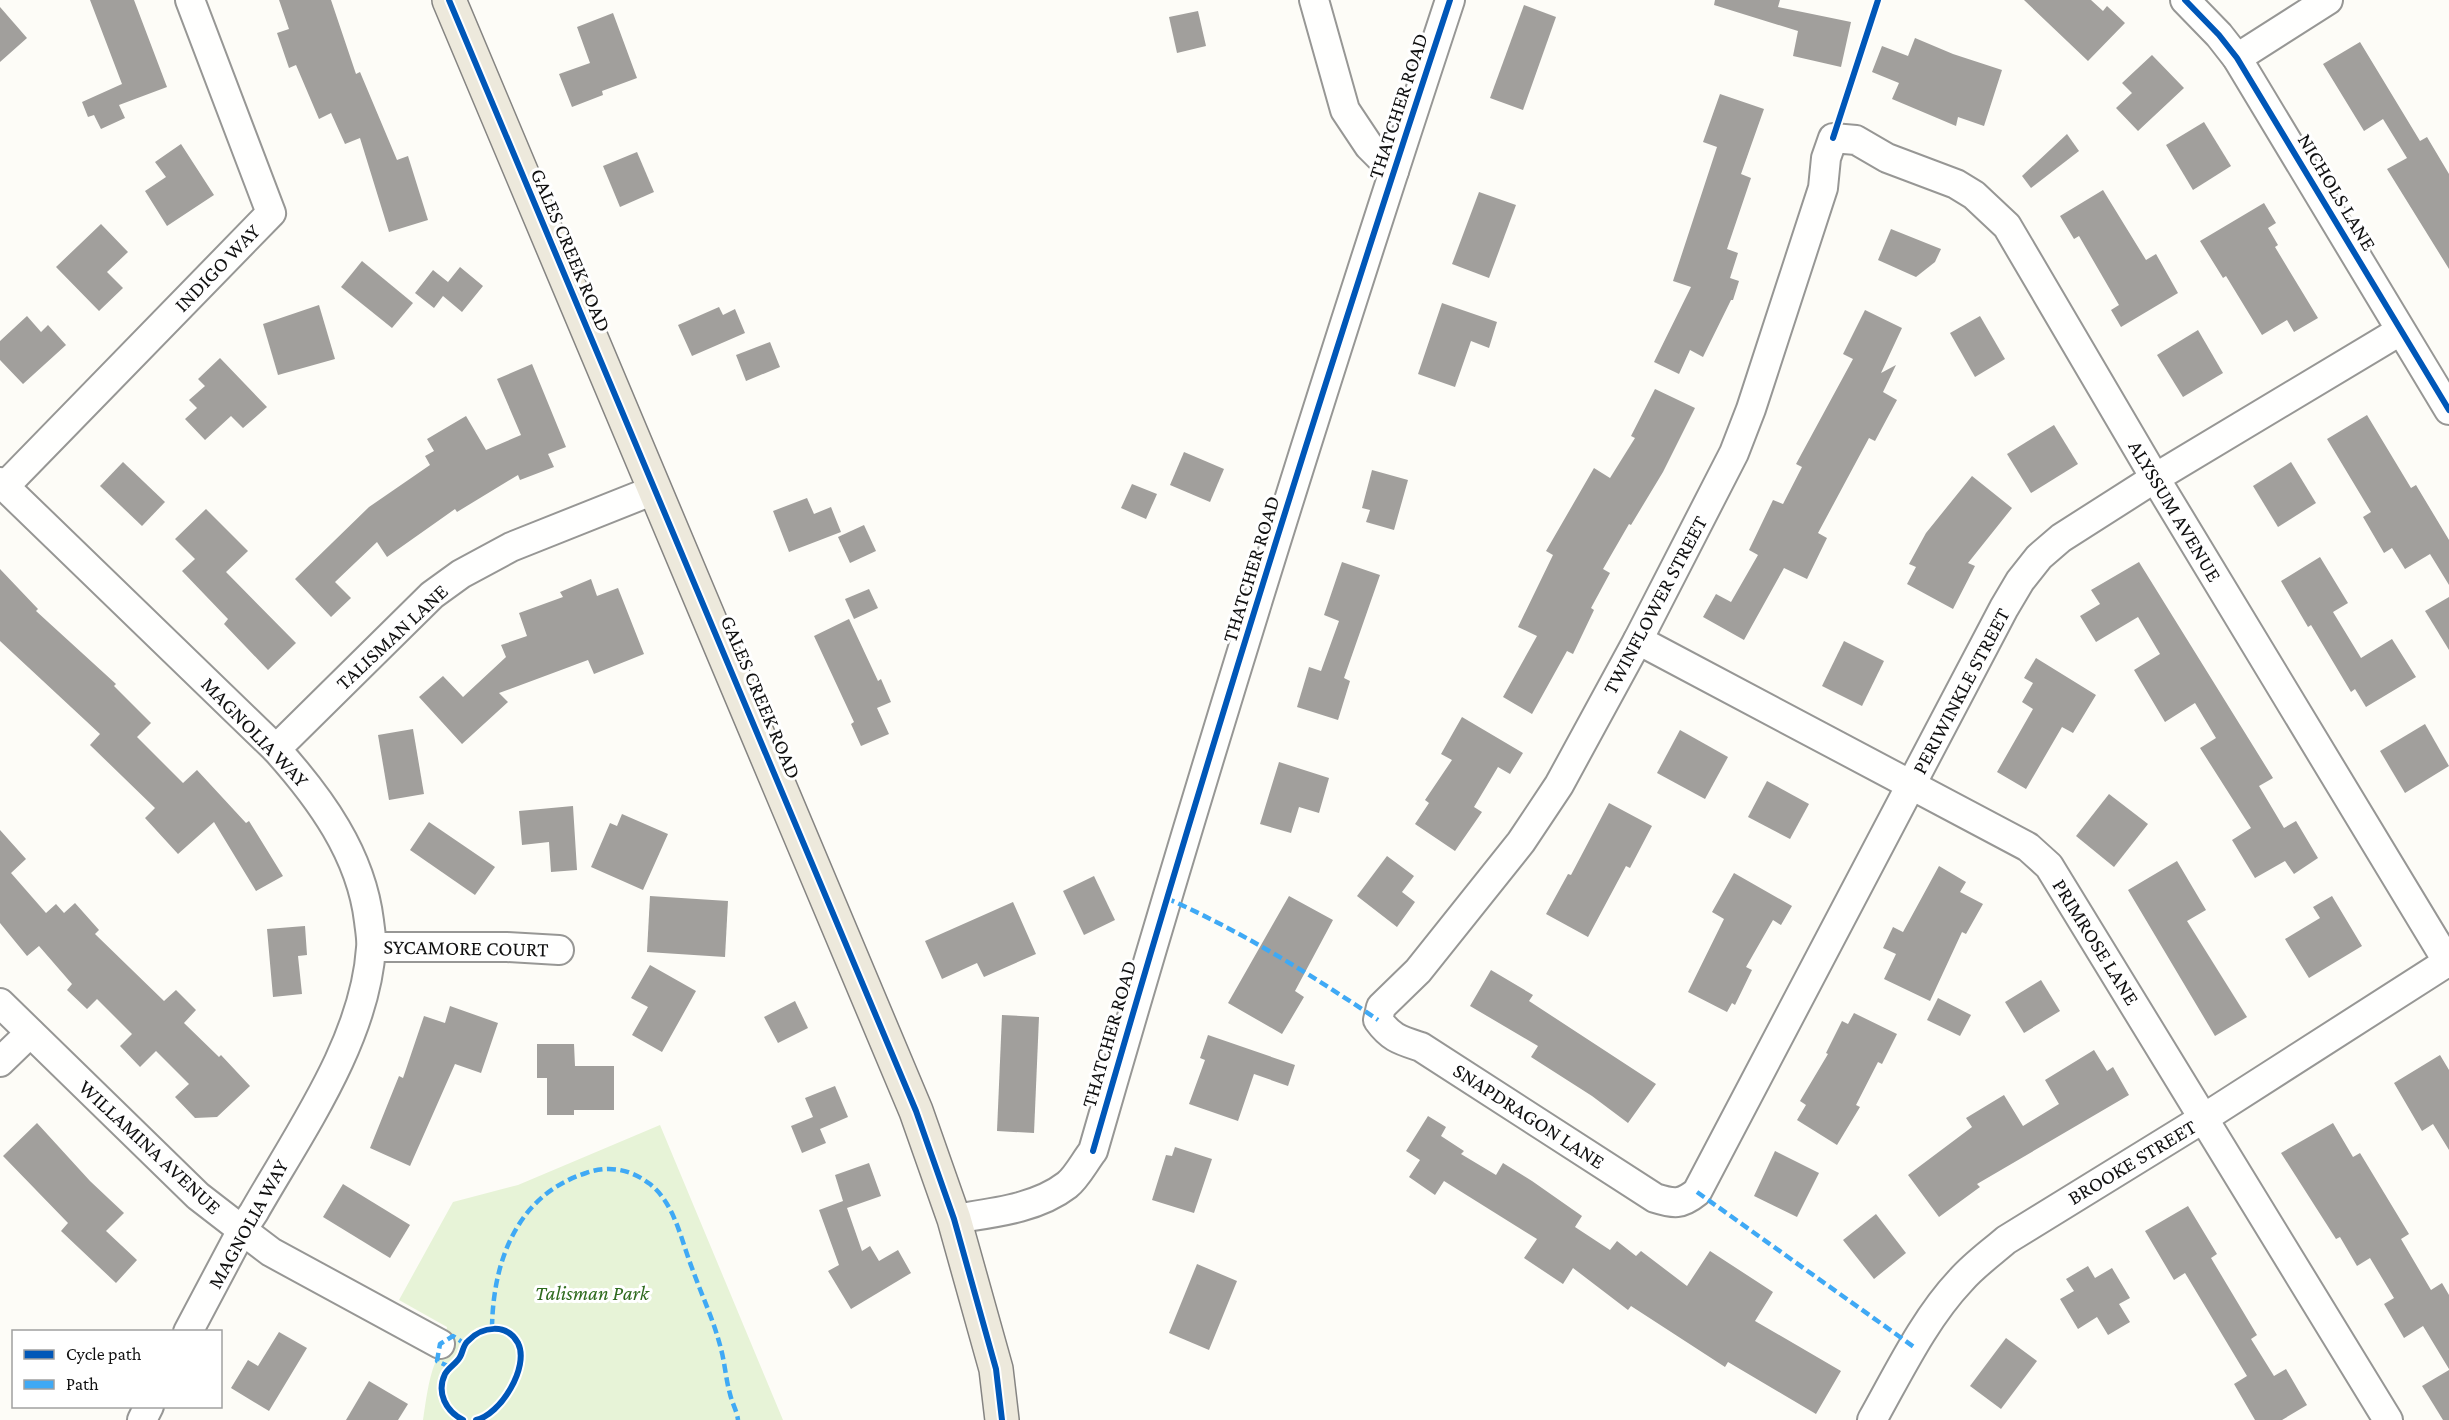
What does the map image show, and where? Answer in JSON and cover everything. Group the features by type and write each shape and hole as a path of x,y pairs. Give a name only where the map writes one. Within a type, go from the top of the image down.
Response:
{"main road":[{"name":"GALES CREEK ROAD","path":"449,0 916,1111 954,1219 996,1370 1002,1420"}],"street":[{"name":"INDIGO WAY","path":"2,485 271,213 190,0"},
{"path":"1314,0 1345,110 1369,146 1394,171"},
{"name":"THATCHER ROAD","path":"954,1219 1005,1210 1041,1200 1068,1184 1093,1151 1169,886 1450,0"},
{"name":"NICHOLS LANE","path":"2185,0 2219,34 2237,58 2449,410"},
{"path":"2237,58 2328,0"},
{"name":"ALYSSUM AVENUE","path":"1833,138 1856,140 1887,158 1956,184 1974,195 2007,226 2155,478 2449,962"},
{"name":"TWINFLOWER STREET","path":"1378,1020 1381,1007 1418,971 1521,842 1559,785 1638,640 1734,453 1747,420 1823,188 1826,158 1833,138"},
{"name":"PERIWINKLE STREET","path":"1685,1201 1696,1192 2020,581 2039,557 2061,538 2155,478 2400,331"},
{"name":"MAGNOLIA WAY","path":"2,485 276,748 308,785 332,820 356,867 367,904 372,947 366,985 341,1059 242,1230 189,1330"},
{"name":"TALISMAN LANE","path":"276,748 432,595 461,574 512,547 654,490"},
{"name":"PRIMROSE LANE","path":"1638,640 2028,847 2049,866 2388,1420"},
{"name":"SYCAMORE COURT","path":"372,947 507,947 559,950"},
{"name":"BROOKE STREET","path":"1872,1420 1914,1347 1960,1280 2006,1240 2204,1118 2449,962"},
{"name":"WILLAMINA AVENUE","path":"0,1004 198,1196 242,1230 272,1252 440,1344"},
{"name":"SNAPDRAGON LANE","path":"1378,1020 1400,1041 1421,1047 1655,1198 1670,1203 1685,1201"},
{"path":"0,1062 30,1033"}],"green space":[{"name":"Talisman Park","path":"660,1125 783,1420 423,1420 431,1377 447,1327 399,1300 453,1202 518,1185"}],"building":[{"path":"90,0 134,0 167,87 119,105 125,118 101,129 94,115 88,117 82,102 122,84"},
{"path":"279,0 331,0 356,74 360,72 397,160 408,156 428,220 389,232 360,138 345,144 331,113 319,119 296,65 289,68 277,33 289,29"},
{"path":"1715,0 1780,0 1778,7 1851,22 1841,67 1793,56 1798,31 1714,5"},
{"path":"2024,0 2091,0 2103,11 2107,6 2125,23 2088,61"},
{"path":"1524,5 1556,17 1523,110 1490,98"},
{"path":"0,7 27,38 0,62"},
{"path":"1198,11 1206,46 1177,53 1169,17"},
{"path":"613,13 637,78 602,91 603,95 572,107 559,74 590,63 577,27"},
{"path":"1915,38 1953,54 2002,70 1984,126 1958,117 1956,126 1892,99 1899,83 1872,72 1882,46 1908,56"},
{"path":"2360,42 2420,141 2427,137 2449,174 2449,269 2387,169 2407,158 2383,119 2364,131 2323,64"},
{"path":"2152,55 2184,88 2138,131 2116,108 2132,93 2122,83"},
{"path":"1720,94 1764,109 1741,174 1751,178 1727,249 1738,253 1730,278 1739,281 1733,300 1703,357 1690,350 1679,374 1654,362 1691,287 1673,281 1717,147 1703,142"},
{"path":"2204,122 2231,166 2193,190 2166,145"},
{"path":"2067,134 2079,151 2031,188 2022,176"},
{"path":"181,144 214,195 167,226 145,191 166,177 155,162"},
{"path":"637,152 654,192 620,207 603,166"},
{"path":"2103,190 2146,260 2156,254 2178,293 2121,327 2111,310 2119,305 2079,236 2074,239 2060,216"},
{"path":"1479,192 1516,205 1489,278 1452,264"},
{"path":"2264,203 2276,223 2268,228 2278,245 2275,247 2318,318 2294,332 2287,320 2262,335 2226,276 2223,278 2200,241"},
{"path":"101,224 128,252 107,272 123,288 99,311 56,267"},
{"path":"1891,229 1941,249 1935,262 1916,277 1878,260"},
{"path":"362,261 413,303 392,328 341,287"},
{"path":"460,267 483,286 462,312 443,296 434,308 415,293 433,270 448,282"},
{"path":"1442,303 1497,322 1489,348 1471,341 1455,387 1418,374"},
{"path":"319,305 335,359 278,375 263,324"},
{"path":"719,307 723,315 735,309 745,333 692,356 678,325"},
{"path":"1865,310 1902,328 1881,373 1896,365 1883,392 1897,400 1875,441 1869,438 1818,533 1827,538 1807,579 1784,568 1744,640 1703,617 1716,594 1731,602 1758,555 1749,550 1773,500 1783,504 1802,467 1796,464 1853,359 1843,354"},
{"path":"27,316 41,332 48,325 66,345 23,384 0,360 0,341"},
{"path":"1980,316 2005,359 1975,377 1950,333"},
{"path":"2198,330 2223,373 2183,397 2157,355"},
{"path":"770,342 780,367 746,381 736,355"},
{"path":"220,358 267,407 243,428 231,416 205,440 185,419 197,408 189,400 205,386 198,379"},
{"path":"532,364 566,447 548,454 554,467 520,480 518,475 457,512 455,509 387,557 377,542 335,582 351,598 331,617 295,579 369,507 430,465 425,456 434,451 427,439 466,416 486,450 521,435 497,379"},
{"path":"1655,389 1695,408 1663,472 1603,569 1610,573 1591,608 1594,610 1573,654 1567,651 1532,714 1503,697 1537,636 1518,627 1553,555 1546,551 1594,468 1610,478 1635,438 1631,436"},
{"path":"2367,415 2411,488 2416,485 2449,540 2449,585 2430,554 2405,569 2392,548 2384,553 2363,517 2371,512 2327,439"},
{"path":"2054,425 2078,464 2031,493 2007,454"},
{"path":"1184,452 1224,469 1210,502 1170,485"},
{"path":"123,462 165,502 142,526 100,486"},
{"path":"2291,462 2316,503 2278,527 2253,486"},
{"path":"1372,470 1408,480 1394,530 1366,522 1370,510 1362,508"},
{"path":"1972,476 2012,508 1968,563 1975,566 1953,609 1907,584 1916,567 1909,564 1926,533"},
{"path":"1132,484 1157,494 1146,519 1121,508"},
{"path":"807,498 814,514 831,507 841,532 789,552 773,511"},
{"path":"206,509 248,551 226,572 296,643 268,670 224,624 228,619 182,571 195,559 175,539"},
{"path":"864,525 876,551 850,563 838,537"},
{"path":"2320,557 2348,603 2333,612 2361,658 2392,639 2416,677 2366,707 2355,689 2351,692 2311,625 2308,627 2281,581"},
{"path":"1342,562 1380,575 1344,678 1350,681 1338,720 1297,707 1309,667 1321,671 1339,621 1324,615"},
{"path":"2139,562 2273,778 2259,786 2284,828 2296,821 2318,858 2294,874 2285,861 2255,878 2232,840 2251,828 2200,748 2216,738 2195,703 2165,722 2134,670 2160,654 2138,617 2096,642 2080,616 2100,604 2091,590"},
{"path":"0,569 38,609 36,611 116,684 114,686 151,723 137,737 183,783 197,770 246,823 249,821 283,876 256,891 214,822 178,854 145,818 155,808 90,745 100,734 0,641"},
{"path":"591,579 597,596 618,588 644,654 594,674 588,660 499,693 508,702 462,744 419,697 443,676 463,697 506,657 501,645 527,636 519,613 563,597 560,592"},
{"path":"869,589 878,608 854,619 845,599"},
{"path":"2449,597 2449,650 2425,611"},
{"path":"849,619 878,681 881,679 891,702 877,708 889,734 861,746 851,724 854,722 814,636"},
{"path":"1844,641 1884,661 1862,706 1822,686"},
{"path":"2036,658 2096,695 2073,733 2062,727 2026,789 1997,772 2033,709 2022,702 2033,683 2024,678"},
{"path":"1462,717 1523,753 1510,774 1498,767 1474,807 1482,812 1455,851 1415,824 1429,803 1425,800 1452,760 1441,754"},
{"path":"2425,724 2449,766 2405,793 2380,751"},
{"path":"413,729 424,794 389,800 378,735"},
{"path":"1680,730 1728,757 1705,799 1657,773"},
{"path":"1279,762 1329,778 1319,813 1299,807 1291,833 1260,824"},
{"path":"1767,781 1809,804 1790,839 1748,817"},
{"path":"2109,794 2148,824 2114,867 2076,836"},
{"path":"1609,803 1652,826 1630,868 1626,866 1588,937 1546,914 1568,874 1571,875"},
{"path":"573,806 577,870 551,872 549,842 522,845 519,811"},
{"path":"622,814 668,834 643,890 591,867 610,823 617,826"},
{"path":"429,822 495,867 475,895 410,850"},
{"path":"0,830 26,859 11,873 46,913 56,904 64,913 75,903 99,930 95,934 164,1001 176,990 196,1010 184,1023 219,1057 221,1055 250,1086 217,1117 195,1118 175,1097 189,1084 156,1051 140,1067 120,1046 132,1034 97,999 87,1009 67,990 72,984 39,946 27,956 0,923"},
{"path":"1387,856 1414,876 1402,892 1415,902 1397,927 1357,896"},
{"path":"2177,861 2206,910 2187,921 2247,1017 2215,1036 2128,890"},
{"path":"1939,866 1966,882 1960,892 1983,904 1966,934 1962,932 1930,1001 1884,979 1896,954 1883,948 1893,927 1903,932"},
{"path":"1734,873 1792,906 1781,925 1773,920 1746,967 1752,970 1735,1005 1732,1003 1727,1012 1688,992 1724,919 1712,912"},
{"path":"1094,876 1115,920 1084,935 1063,891"},
{"path":"650,896 728,901 725,957 647,952"},
{"path":"1289,896 1333,920 1295,991 1304,997 1282,1034 1228,1003"},
{"path":"2332,896 2362,946 2309,978 2285,939 2320,918 2313,907"},
{"path":"1013,902 1036,954 984,977 977,963 942,979 925,941"},
{"path":"305,926 307,955 298,956 302,994 273,997 267,929"},
{"path":"650,965 696,991 662,1052 632,1035 648,1007 631,998"},
{"path":"1491,970 1533,995 1529,1001 1656,1084 1628,1123 1592,1096 1531,1057 1538,1046 1470,1006"},
{"path":"2041,980 2060,1011 2024,1033 2005,1002"},
{"path":"1938,998 1971,1015 1960,1036 1927,1020"},
{"path":"795,1001 808,1028 778,1043 764,1017"},
{"path":"450,1006 498,1023 481,1073 455,1064 410,1166 370,1148 399,1076 403,1078 424,1016 445,1023"},
{"path":"1854,1013 1897,1034 1882,1064 1878,1062 1856,1105 1860,1107 1837,1145 1797,1120 1806,1105 1800,1101 1828,1054 1826,1053 1842,1021 1848,1024"},
{"path":"1002,1015 1039,1017 1034,1133 997,1131"},
{"path":"1208,1035 1295,1065 1288,1086 1254,1074 1238,1121 1189,1104 1205,1060 1200,1058"},
{"path":"537,1044 574,1044 575,1066 614,1066 614,1110 574,1110 574,1115 547,1115 547,1078 537,1078"},
{"path":"2094,1050 2107,1071 2113,1067 2129,1095 1977,1184 1980,1187 1939,1217 1908,1175 1972,1127 1966,1118 2004,1095 2023,1126 2059,1104 2045,1080"},
{"path":"2440,1055 2449,1070 2449,1150 2433,1124 2422,1131 2394,1083"},
{"path":"835,1086 848,1117 820,1129 826,1143 802,1153 791,1126 813,1117 805,1098"},
{"path":"1428,1116 1446,1127 1441,1136 1464,1151 1461,1154 1496,1175 1503,1163 1532,1181 1582,1216 1575,1227 1610,1250 1617,1241 1636,1256 1641,1251 1687,1286 1710,1251 1773,1292 1755,1321 1841,1371 1816,1414 1728,1362 1725,1367 1631,1306 1628,1310 1573,1268 1563,1284 1524,1258 1537,1239 1444,1181 1435,1195 1409,1177 1420,1160 1406,1151"},
{"path":"37,1123 90,1181 124,1213 106,1231 137,1260 116,1283 61,1231 68,1223 3,1156"},
{"path":"2333,1123 2353,1157 2360,1153 2409,1234 2401,1239 2431,1290 2442,1283 2449,1295 2449,1369 2423,1326 2404,1338 2384,1304 2394,1298 2370,1258 2357,1266 2340,1237 2336,1239 2281,1153"},
{"path":"1175,1147 1212,1159 1194,1213 1152,1200 1166,1155 1172,1156"},
{"path":"1775,1151 1819,1173 1797,1217 1754,1196"},
{"path":"869,1163 881,1196 847,1208 862,1251 870,1246 879,1261 898,1250 911,1273 851,1309 828,1271 839,1265 819,1210 843,1201 835,1175"},
{"path":"343,1184 410,1225 390,1258 323,1217"},
{"path":"2188,1206 2217,1254 2211,1258 2257,1335 2251,1339 2274,1376 2286,1369 2307,1405 2282,1420 2255,1420 2234,1384 2247,1376 2185,1273 2174,1280 2145,1231"},
{"path":"1876,1214 1906,1253 1874,1279 1843,1240"},
{"path":"1197,1264 1237,1281 1209,1350 1169,1333"},
{"path":"2088,1266 2095,1278 2112,1268 2130,1298 2119,1304 2130,1322 2108,1335 2097,1317 2078,1329 2060,1299 2074,1291 2066,1279"},
{"path":"279,1332 307,1348 269,1411 231,1388 248,1360 258,1366"},
{"path":"2006,1338 2037,1361 2001,1409 1970,1386"},
{"path":"2449,1370 2449,1420 2443,1420 2422,1386"},
{"path":"369,1381 408,1404 398,1420 346,1420"}],"marked path":[{"path":"1166,898 1221,924 1275,954 1378,1020"},
{"path":"492,1328 493,1303 504,1255 526,1214 542,1197 562,1183 586,1173 603,1169 627,1172 642,1179 659,1192 676,1223 715,1328 738,1420"},
{"path":"1697,1192 1914,1347"},
{"path":"450,1367 437,1361 440,1344 453,1336 465,1344"}],"cycle path":[{"path":"449,0 916,1111 954,1219 996,1369 1002,1420"},
{"path":"1093,1151 1266,574 1450,0"},
{"path":"1833,138 1878,0"},
{"path":"2185,0 2219,35 2237,58 2449,410"},
{"path":"463,1420 452,1412 444,1401 442,1381 445,1374 461,1355 465,1344 474,1336 494,1329 508,1332 518,1343 521,1353 516,1377 503,1400 485,1416 476,1420"}]}
